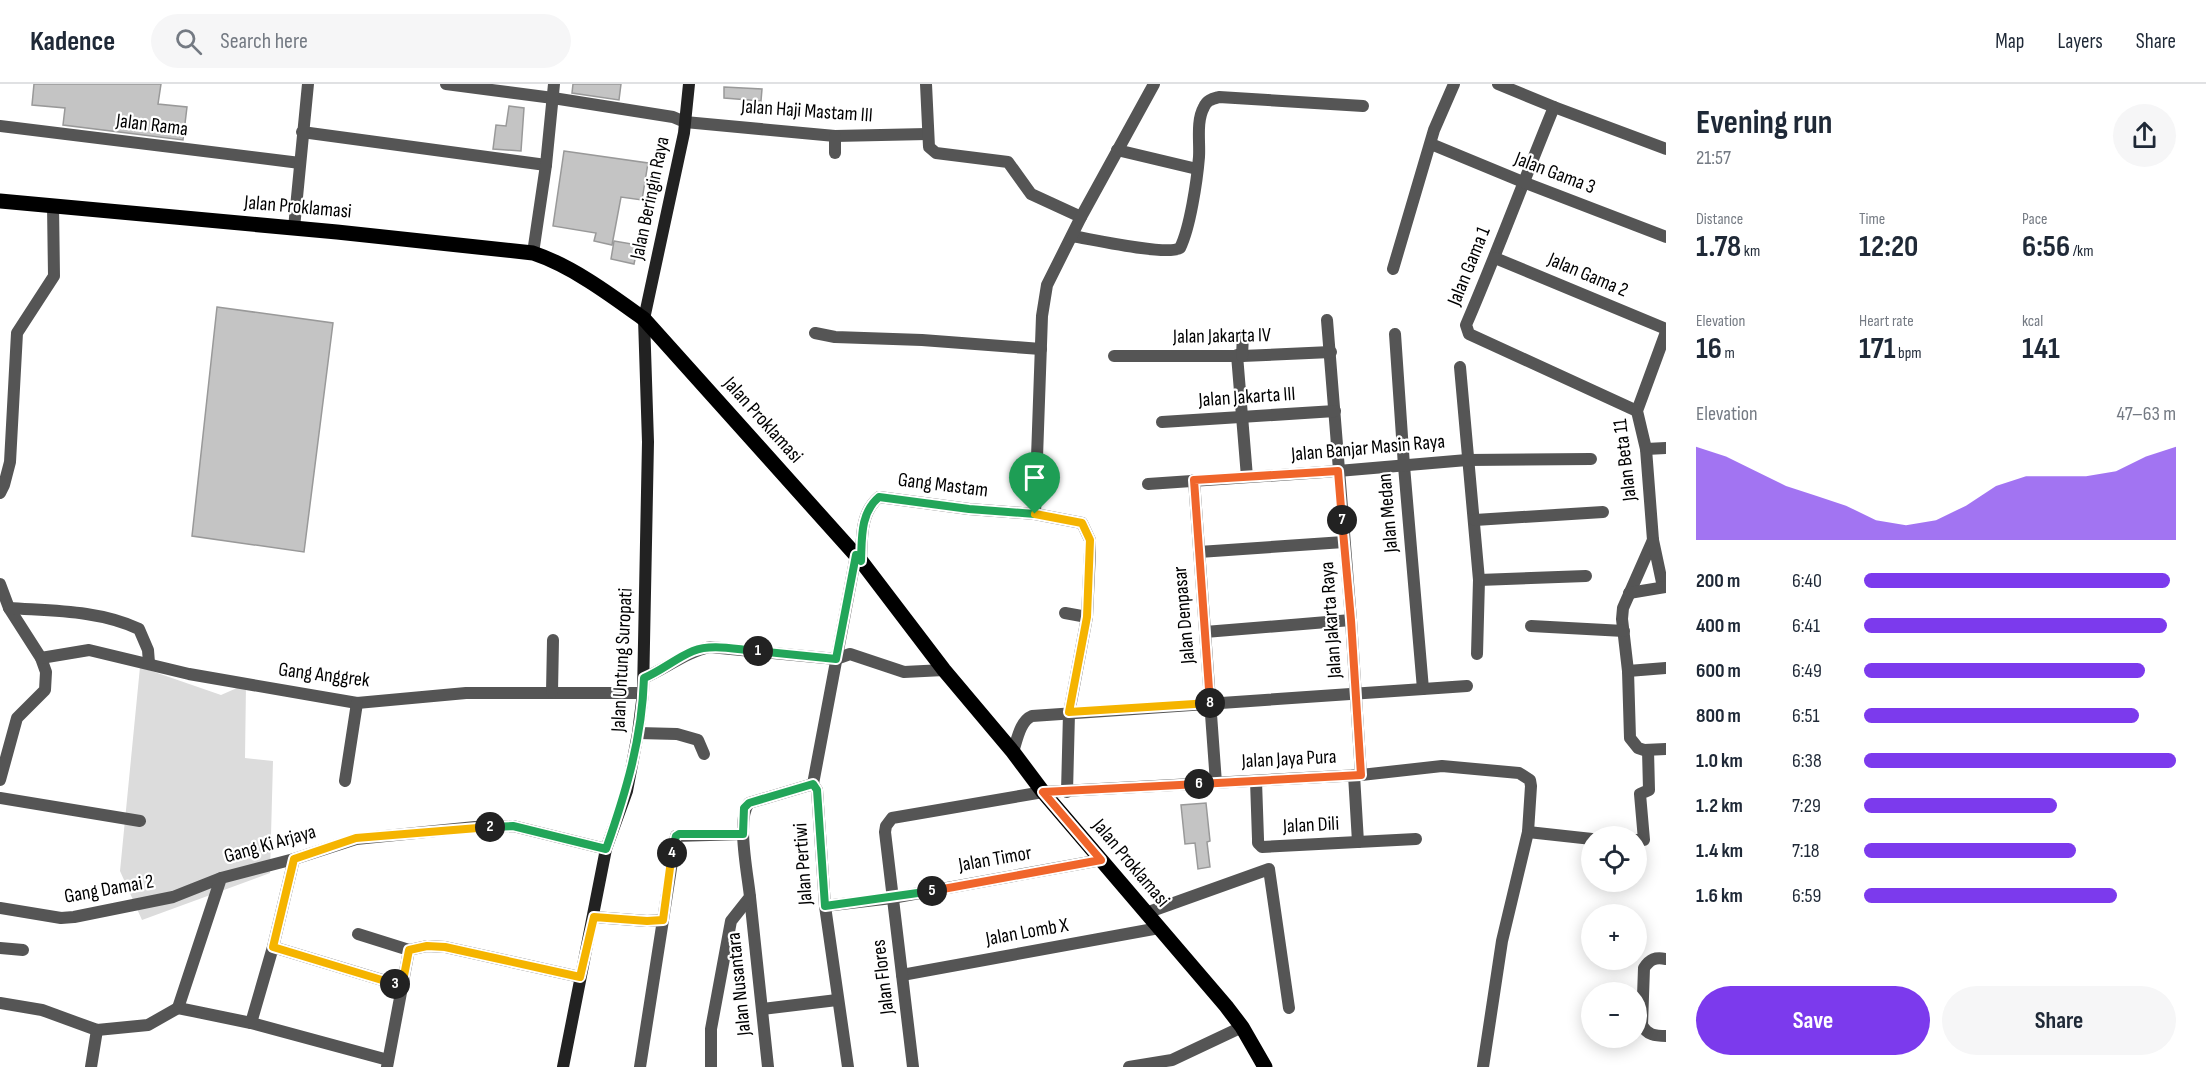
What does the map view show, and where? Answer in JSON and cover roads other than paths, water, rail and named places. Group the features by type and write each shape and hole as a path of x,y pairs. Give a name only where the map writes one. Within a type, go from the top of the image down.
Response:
{"main road":[{"name":"Jalan Proklamasi","path":"0,201 533,253 547,258 611,295 644,319 859,558 944,670 1013,752 1043,792 1242,1027 1265,1067"}],"street":[{"path":"294,228 308,84"},
{"name":"Jalan Haji Mastam III","path":"446,84 673,117 685,122 835,136 927,134"},
{"path":"533,253 546,165 554,84"},
{"name":"Jalan Beringin Raya","path":"644,319 685,122 689,84"},
{"path":"927,84 929,147 936,153 1008,162 1031,194 1081,217"},
{"path":"1067,792 1069,712 1087,617 1090,540 1082,523 1035,514 1042,316 1047,285 1081,217 1154,84"},
{"path":"1393,269 1431,144 1454,84"},
{"path":"1498,84 1666,149"},
{"path":"1072,236 1144,248 1178,250 1182,245 1197,169 1201,116 1206,103 1211,100 1219,97 1363,106"},
{"name":"Jalan Gama 1","path":"1554,107 1495,258 1466,325 1468,332 1637,411"},
{"name":"Jalan Rama","path":"0,126 300,163"},
{"path":"302,132 546,165"},
{"path":"835,136 835,153"},
{"name":"Jalan Gama 3","path":"1431,144 1666,237"},
{"path":"1117,150 1197,169"},
{"path":"0,493 10,462 17,333 54,276 53,205"},
{"name":"Jalan Gama 2","path":"1495,258 1666,331"},
{"name":"Jalan Untung Suropati","path":"563,1067 606,849 627,791 644,693 648,442 644,319"},
{"name":"Jalan Jakarta Raya","path":"1327,320 1356,694 1357,775"},
{"name":"Jalan Beta 11","path":"1664,587 1653,540 1646,449 1637,411 1666,331"},
{"path":"815,333 835,337 922,340 1041,350"},
{"name":"Jalan Medan","path":"1395,334 1423,689"},
{"path":"1242,335 1241,416 1246,477"},
{"name":"Jalan Jakarta IV","path":"1114,356 1240,356 1331,352"},
{"path":"1460,367 1479,580 1477,654"},
{"name":"Jalan Jakarta III","path":"1162,422 1335,411"},
{"path":"1646,449 1666,448"},
{"name":"Jalan Banjar Masin Raya","path":"1148,484 1467,460 1591,459"},
{"name":"Jalan Denpasar","path":"1194,480 1216,783"},
{"name":"Gang Mastam","path":"859,558 862,523 874,501 879,497 969,509 1035,514"},
{"path":"1475,520 1603,512"},
{"path":"1653,540 1622,613 1628,670 1630,738 1638,748 1666,749"},
{"path":"1199,552 1344,542"},
{"path":"711,1067 711,1029 731,921 750,897 743,834 744,808 749,803 813,784 836,659 859,558"},
{"path":"1479,580 1586,576"},
{"path":"0,584 9,608 41,658 46,672 45,690 17,718 0,780"},
{"path":"1629,593 1664,587"},
{"path":"9,608 82,614 120,620 139,629 148,650 149,663"},
{"path":"1065,613 1087,617"},
{"path":"1205,632 1351,620"},
{"path":"1531,626 1624,631"},
{"path":"552,692 553,640"},
{"path":"644,678 694,650 710,647 836,659 850,654 904,672 944,670"},
{"name":"Gang Anggrek","path":"41,658 89,650 189,674 357,703 466,693 644,693"},
{"path":"1628,670 1666,668"},
{"path":"1013,752 1027,718 1069,712 1467,686"},
{"path":"345,781 357,703"},
{"path":"638,733 677,734 699,740 704,754"},
{"path":"1643,826 1640,794 1649,790 1647,750"},
{"name":"Jalan Jaya Pura","path":"896,816 1043,792 1357,775 1442,766 1519,773 1530,780 1531,786 1528,832 1502,941 1483,1067"},
{"name":"Jalan Dili","path":"1357,775 1358,842"},
{"name":"Jalan Dili","path":"1256,781 1260,845 1266,847 1416,838"},
{"name":"Jalan Pertiwi","path":"813,784 817,790 825,906 848,1067"},
{"path":"0,798 140,821"},
{"name":"Jalan Flores","path":"896,816 888,821 885,832 913,1067"},
{"name":"Gang Ki Arjaya","path":"178,1008 220,878 294,859 356,838 476,827 513,826 606,849"},
{"path":"1528,832 1581,838"},
{"path":"640,1067 676,836 743,834"},
{"path":"251,1023 273,947 294,859"},
{"name":"Jalan Timor","path":"825,906 892,898 1101,860"},
{"path":"1146,914 1269,869 1289,1008"},
{"name":"Gang Damai 2","path":"0,908 61,918 74,917 173,897 220,878"},
{"name":"Jalan Nusantara","path":"750,897 768,1067"},
{"path":"594,917 663,920"},
{"name":"Jalan Lomb X","path":"902,975 1159,928"},
{"path":"358,934 409,950 435,946 580,977"},
{"path":"273,947 362,976 402,986"},
{"path":"0,948 23,950"},
{"path":"0,1003 42,1010 97,1030 148,1025 178,1008 251,1023 387,1064 409,950"},
{"path":"1666,959 1655,958 1644,968 1642,1025 1651,1035 1666,1036"},
{"path":"762,1008 837,1000"},
{"path":"1129,1067 1172,1060 1242,1027"},
{"path":"91,1067 97,1030"}]}
